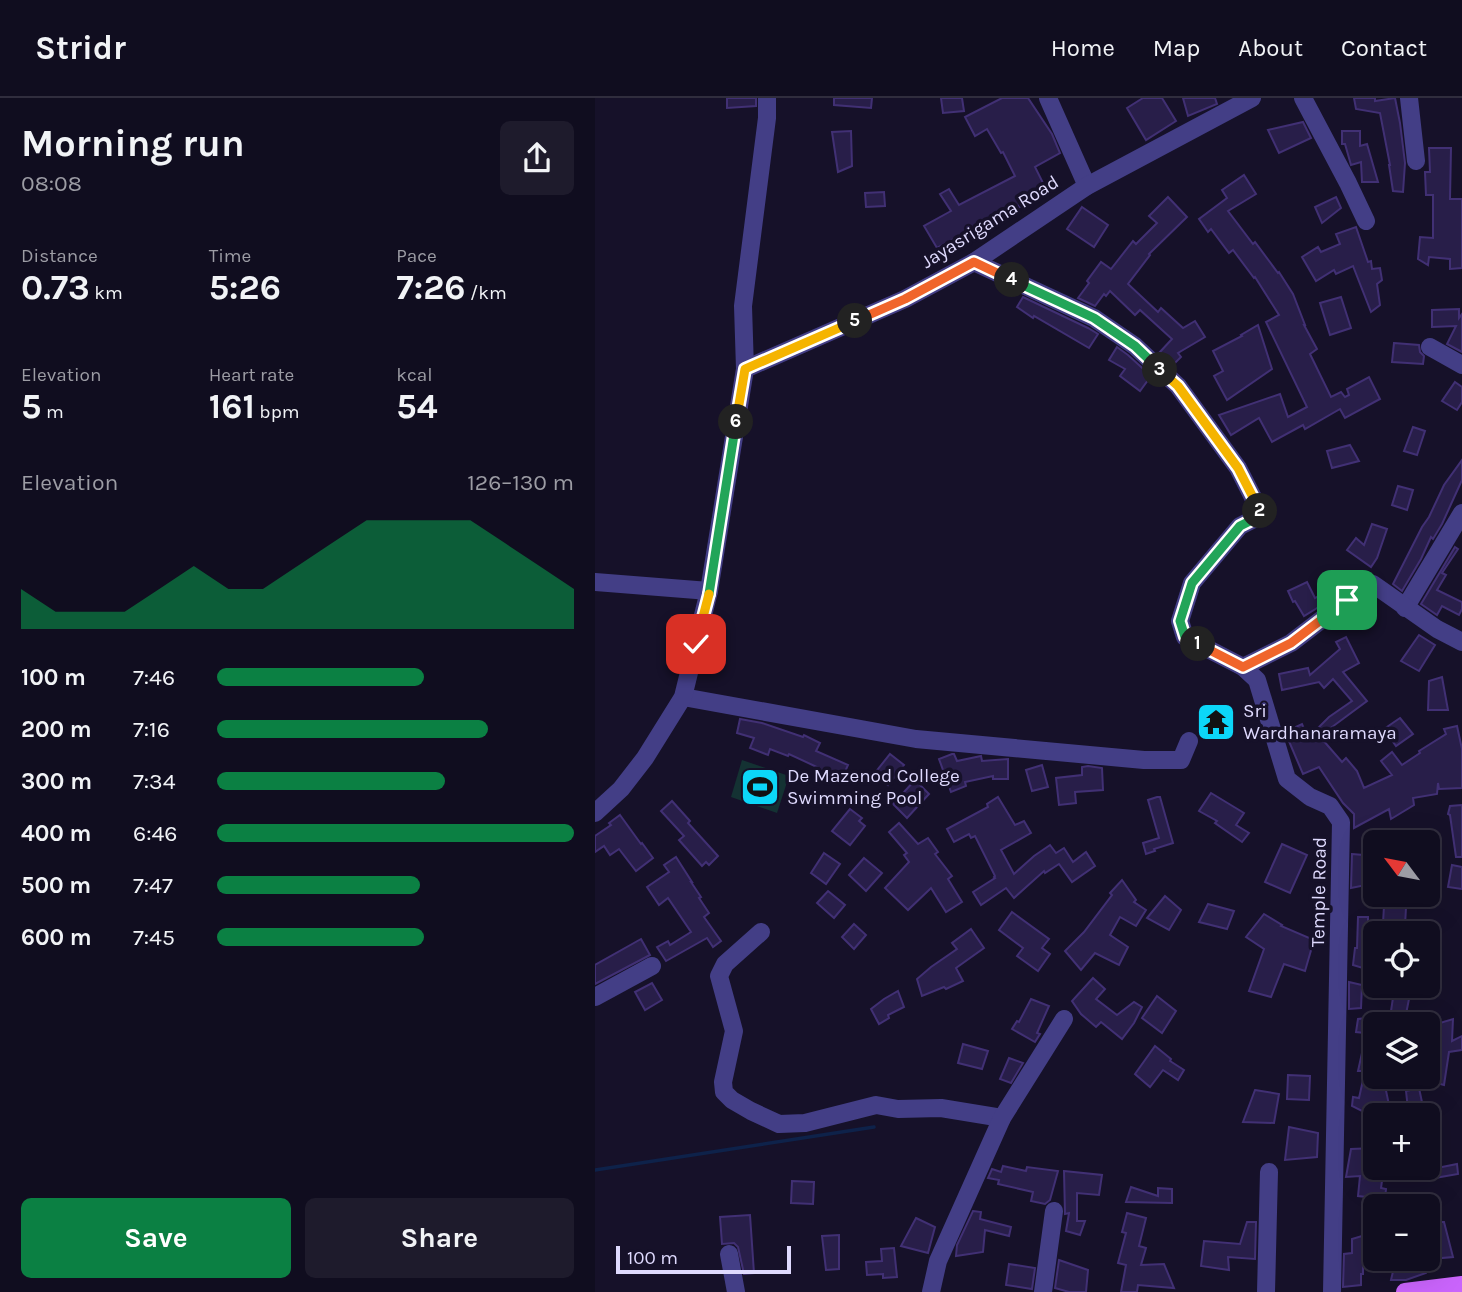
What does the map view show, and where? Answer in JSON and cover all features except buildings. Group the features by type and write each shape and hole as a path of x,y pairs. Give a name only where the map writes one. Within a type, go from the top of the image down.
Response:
{"main road":[{"path":"1405,1292 1462,1285"}],"street":[{"path":"595,813 621,789 645,758 683,697 709,591 745,369 743,306 767,118 767,98"},
{"path":"1048,98 1087,186"},
{"name":"Jayasrigama Road","path":"745,369 905,299 974,262 1087,186 1252,98"},
{"path":"1303,98 1366,222"},
{"path":"1409,98 1416,161"},
{"name":"Temple Road","path":"974,262 1094,318 1135,346 1178,386 1238,468 1262,515 1240,526 1192,583 1180,621 1185,637 1243,667 1257,680 1287,779 1310,797 1330,806 1342,822 1332,1292"},
{"path":"1430,347 1462,365"},
{"path":"1405,608 1462,513"},
{"path":"595,582 709,591"},
{"path":"1243,667 1291,643 1368,584 1373,584 1437,629 1462,642"},
{"path":"683,697 916,739 1144,760 1181,760 1189,741"},
{"path":"761,933 725,964 719,976 734,1031 723,1082 724,1092 732,1100 779,1124 805,1123 876,1105 898,1109 941,1108 1002,1118"},
{"path":"595,997 652,966"},
{"path":"931,1292 938,1261 1002,1118 1063,1020"},
{"path":"1266,1292 1269,1172"},
{"path":"1043,1292 1054,1211"},
{"path":"729,1254 736,1292"}],"green space":[{"name":"De Mazenod College Swimming Pool","path":"742,760 789,776 777,813 731,797"}],"waterway":[{"path":"595,1170 874,1127"}],"place":[{"name":"Sri Wardhanaramaya","path":"1216,722"},
{"name":"De Mazenod College Swimming Pool","path":"760,787"}],"route":[{"path":"696,644 709,591 745,369 905,299 974,262 1094,318 1135,346 1178,386 1238,468 1262,515 1240,526 1192,583 1180,621 1185,637 1243,667 1291,643 1347,600"}]}
